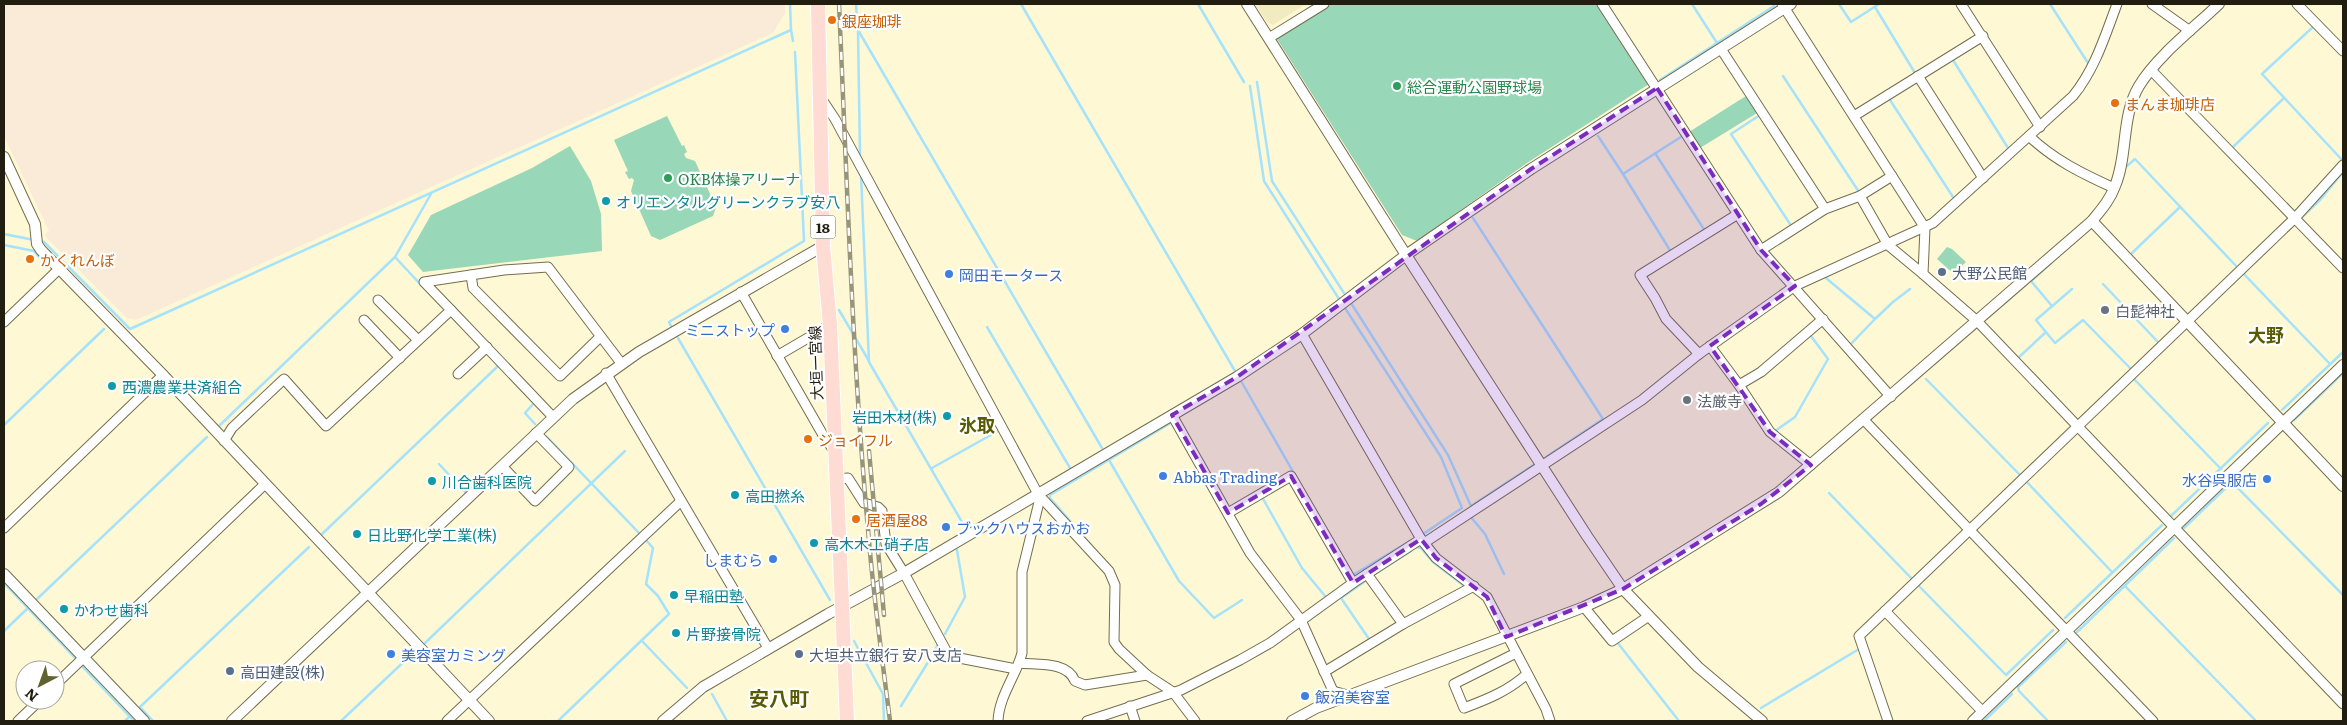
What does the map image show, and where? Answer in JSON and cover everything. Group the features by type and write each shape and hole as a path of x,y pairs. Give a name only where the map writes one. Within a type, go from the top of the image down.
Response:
{"main road":[{"name":"大垣一宮線","path":"818,4 824,246 830,325 834,451 837,479 848,721"}],"street":[{"path":"1247,4 1406,255 1624,589 1698,667 1762,721"},
{"path":"1269,38 1324,4"},
{"path":"1602,4 1761,250 1795,286 1891,397"},
{"path":"1962,4 2040,127"},
{"path":"1087,721 1173,692 1240,660 1270,642 1353,583 1642,400 1699,354 1795,286 1925,228 2073,96 2085,81 2096,60 2117,4"},
{"path":"2152,4 2190,31"},
{"path":"1292,721 1316,708 1584,607 1624,589 1761,504 1811,465 1891,397 2092,221 2106,205 2114,188 2131,104 2139,86 2151,70 2219,4"},
{"path":"2298,4 2343,51"},
{"path":"663,721 702,687 842,606 904,573 1237,377 1302,334 1406,255 1531,169 1721,49 1786,5 1925,228 1923,274"},
{"path":"1854,116 1982,36"},
{"path":"1721,49 1825,209"},
{"path":"2151,70 2343,268"},
{"path":"1918,76 1983,178"},
{"path":"821,97 854,154 1038,494 1109,571 1115,584 1114,642 1147,675 1173,692 1195,721"},
{"path":"2029,136 2043,150 2068,166 2114,188"},
{"path":"4,156 37,239 59,269 163,376 489,721"},
{"path":"1888,721 1859,636 2295,218 2343,165"},
{"path":"1761,250 1825,209 1860,196 1892,176"},
{"path":"1860,196 1888,244 1977,321 2077,428 2343,704"},
{"path":"1699,354 1666,320 1656,298 1640,275 1738,214"},
{"path":"2092,221 2343,486"},
{"path":"232,721 553,417 606,373 741,292 824,246"},
{"path":"553,417 424,282 548,267 621,363"},
{"path":"4,322 59,269"},
{"path":"471,275 473,288 560,376 600,337"},
{"path":"741,292 834,451"},
{"path":"378,300 418,340"},
{"path":"224,441 232,428 284,379 326,426 452,310"},
{"path":"1739,385 1761,372 1823,319"},
{"path":"364,320 400,358"},
{"path":"777,356 830,325"},
{"path":"1302,334 1422,541 1436,558 1474,586 1487,597 1493,606 1506,637 1550,721"},
{"path":"1710,346 1770,432 1811,465"},
{"path":"458,374 487,347"},
{"path":"1973,721 2343,365"},
{"path":"606,373 768,648"},
{"path":"4,528 163,376"},
{"path":"1172,415 1250,553 1301,620 1333,691 1351,696"},
{"path":"1864,420 2153,721"},
{"path":"502,466 534,501 569,467 536,433"},
{"path":"1228,513 1291,476 1353,583"},
{"path":"837,479 848,478 864,503 878,507 882,511 886,544 949,656 1018,666 1064,668 1073,676 1075,681 1085,685 1147,675"},
{"path":"65,676 265,484"},
{"path":"998,721 1006,689 1018,666 1022,653 1022,572 1038,509 1038,494"},
{"path":"447,721 681,501"},
{"path":"4,574 144,721"},
{"path":"1367,574 1403,624"},
{"path":"1324,672 1403,624 1474,586"},
{"path":"1584,607 1612,641 1649,616"},
{"path":"1885,611 1982,711"},
{"path":"1516,653 1454,684 1464,708 1492,698 1513,686 1527,674"},
{"path":"1316,708 1333,691"},
{"path":"1130,706 1135,721"},
{"path":"18,721 30,710"}],"highlighted area":[{"path":"1657,88 1761,250 1795,286 1710,346 1770,432 1811,465 1761,504 1623,589 1506,637 1487,597 1436,558 1421,539 1353,583 1291,476 1228,513 1172,415 1237,377 1531,169"}],"shaded area":[{"path":"4,4 785,4 785,13 773,33 136,320 127,318 44,235 49,231 4,136"},
{"path":"1255,4 1306,4 1273,25 1267,22"}],"green space":[{"path":"1331,4 1597,4 1649,84 1527,163 1417,241 1402,235 1277,39"},
{"path":"1746,96 1757,113 1700,148 1689,132"},
{"name":"OKB体操アリーナ","path":"667,116 682,146 684,145 687,152 684,154 686,158 695,161 716,207 713,216 660,240 651,236 631,191 634,180 632,178 629,179 625,172 628,171 614,140"},
{"name":"オリエンタルグリーンクラブ安八","path":"570,146 591,181 601,214 602,251 423,272 408,255 431,215 532,168"},
{"path":"1947,247 1952,249 1966,262 1954,274 1937,259"}],"waterway":[{"path":"40,241 44,242 130,329 791,30 790,4"},
{"path":"856,4 857,22"},
{"path":"1021,4 1235,371"},
{"path":"1198,4 1244,82"},
{"path":"1660,80 1717,43 1692,4"},
{"path":"1839,4 1851,22 1879,4"},
{"path":"2050,4 2088,63"},
{"path":"1717,43 1774,6"},
{"path":"1875,7 1915,73"},
{"path":"2313,27 2262,74 2343,161"},
{"path":"791,30 793,41"},
{"path":"858,30 1102,448"},
{"path":"858,30 860,156"},
{"path":"672,328 669,322 804,241 795,52"},
{"path":"1953,60 2008,148"},
{"path":"1783,76 1859,192"},
{"path":"1257,82 1272,181 1344,293"},
{"path":"1250,86 1264,181 1339,299"},
{"path":"2233,147 2284,98"},
{"path":"1890,100 1953,197"},
{"path":"1760,115 1731,134 1792,227"},
{"path":"1671,252 1623,174 1684,135"},
{"path":"1598,136 1623,174"},
{"path":"1655,153 1705,231"},
{"path":"2127,166 2135,159 2238,268"},
{"path":"2302,217 2320,200 2343,172"},
{"path":"861,174 869,362 966,529"},
{"path":"218,427 395,257 431,194"},
{"path":"2132,253 2180,207"},
{"path":"1473,218 1603,419 1546,457"},
{"path":"4,234 34,240"},
{"path":"4,245 34,251 43,261"},
{"path":"395,257 422,286"},
{"path":"2051,263 2031,281 2052,306"},
{"path":"2242,272 2330,364"},
{"path":"1826,278 1875,319 1850,345"},
{"path":"2103,284 2157,341"},
{"path":"1875,319 1910,289"},
{"path":"2072,289 2036,320 2055,343 2083,320 2132,370"},
{"path":"1351,303 1448,455 1471,506 1535,464"},
{"path":"1345,308 1441,457 1462,508 1423,534"},
{"path":"839,310 869,361"},
{"path":"987,327 1070,468"},
{"path":"4,425 104,329"},
{"path":"2017,359 2046,332"},
{"path":"1775,431 1795,417 1828,359 1811,336"},
{"path":"678,338 830,600"},
{"path":"2282,410 2343,352"},
{"path":"495,362 534,403 525,413 535,424"},
{"path":"321,535 498,366"},
{"path":"2294,420 2343,373"},
{"path":"2133,378 2221,469"},
{"path":"1926,379 2021,476"},
{"path":"1241,381 1295,475"},
{"path":"2171,516 2268,423"},
{"path":"1091,545 1050,498 1050,495 1169,424"},
{"path":"932,468 998,431"},
{"path":"546,436 639,533"},
{"path":"36,600 207,437"},
{"path":"425,643 625,451"},
{"path":"1109,460 1179,581 1214,618 1242,600"},
{"path":"439,464 465,492"},
{"path":"2025,480 2112,572"},
{"path":"2184,528 2232,482 2343,595"},
{"path":"1829,493 1913,580"},
{"path":"1262,497 1302,568 1325,596"},
{"path":"1470,516 1485,534 1504,574"},
{"path":"2065,618 2162,525"},
{"path":"1353,575 1415,538"},
{"path":"2077,632 2174,538"},
{"path":"558,721 669,614 658,596 646,584 653,548 646,540"},
{"path":"153,721 140,707 309,547"},
{"path":"1416,547 1421,548 1433,562 1463,585"},
{"path":"945,634 965,597 957,550"},
{"path":"1372,576 1411,551"},
{"path":"1367,580 1341,598 1369,639"},
{"path":"4,583 76,659"},
{"path":"1917,584 2006,675 2053,630"},
{"path":"2125,586 2256,721"},
{"path":"4,631 28,608"},
{"path":"642,641 687,688"},
{"path":"854,641 883,694 884,721"},
{"path":"1617,642 1679,721"},
{"path":"2048,721 2019,691 2018,687 2066,642"},
{"path":"934,652 938,644"},
{"path":"1761,708 1859,649 1860,651"},
{"path":"341,721 412,654"},
{"path":"901,706 930,659"},
{"path":"81,665 134,721"},
{"path":"712,694 727,721"},
{"path":"1984,721 2012,694"},
{"path":"125,721 130,716"}],"railway":[{"path":"839,4 850,267 862,464 872,577 890,721"},
{"path":"869,451 884,615"}],"place":[{"name":"銀座珈琲","path":"832,20"},
{"name":"総合運動公園野球場","path":"1397,86"},
{"name":"まんま珈琲店","path":"2115,103"},
{"name":"OKB体操アリーナ","path":"668,178"},
{"name":"オリエンタルグリーンクラブ安八","path":"606,201"},
{"name":"かくれんぼ","path":"30,259"},
{"name":"大野公民館","path":"1942,272"},
{"name":"岡田モータース","path":"949,274"},
{"name":"白髭神社","path":"2105,310"},
{"name":"ミニストップ","path":"785,329"},
{"name":"西濃農業共済組合","path":"112,386"},
{"name":"法厳寺","path":"1687,400"},
{"name":"岩田木材(株)","path":"947,416"},
{"name":"ジョイフル","path":"808,439"},
{"name":"Abbas Trading","path":"1163,476"},
{"name":"水谷呉服店","path":"2267,479"},
{"name":"川合歯科医院","path":"432,481"},
{"name":"高田撚糸","path":"735,495"},
{"name":"居酒屋88","path":"856,519"},
{"name":"ブックハウスおかお","path":"946,527"},
{"name":"日比野化学工業(株)","path":"357,534"},
{"name":"高木木工硝子店","path":"814,543"},
{"name":"しまむら","path":"773,559"},
{"name":"早稲田塾","path":"674,595"},
{"name":"かわせ歯科","path":"64,609"},
{"name":"片野接骨院","path":"676,633"},
{"name":"美容室カミング","path":"391,654"},
{"name":"大垣共立銀行 安八支店","path":"799,654"},
{"name":"高田建設(株)","path":"230,671"},
{"name":"飯沼美容室","path":"1305,696"}],"district":[{"name":"大野","path":"2266,334"},
{"name":"氷取","path":"977,424"},
{"name":"安八町","path":"779,697"}]}
